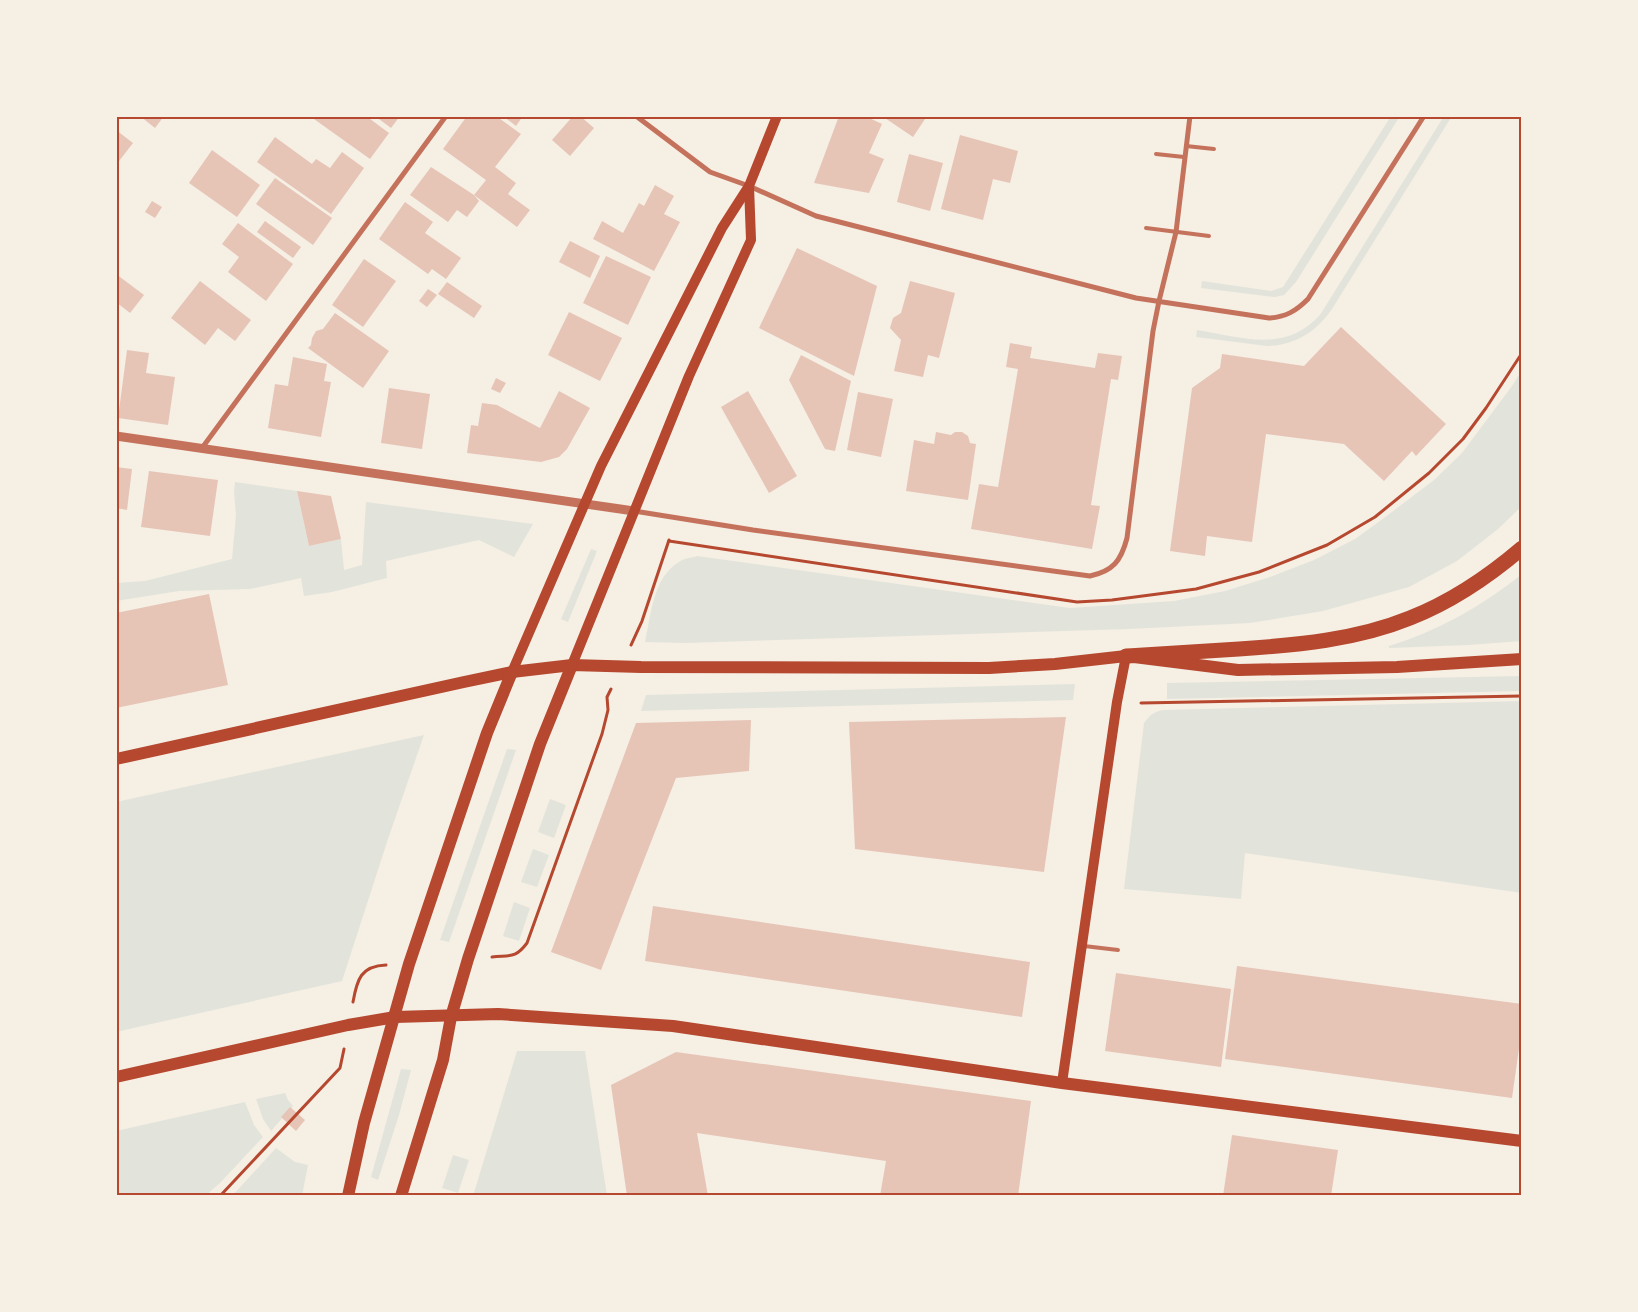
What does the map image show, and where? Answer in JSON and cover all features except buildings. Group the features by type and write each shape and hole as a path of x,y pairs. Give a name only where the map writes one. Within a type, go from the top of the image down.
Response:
{"highway":[{"path":"1126,656 1300,645 1385,627 1430,610 1470,588 1522,548"}],"main road":[{"path":"348,1196 364,1123 409,964 483,742 600,466 722,228 749,186 777,116"},
{"path":"400,1196 443,1060 451,1017 468,959 540,744 688,376 751,240 749,186"},
{"path":"116,759 512,672 572,665 622,667 989,668 1055,664 1126,656 1238,670 1397,667 1522,659"},
{"path":"1062,1083 1117,702 1126,656"},
{"path":"116,1077 348,1025 395,1017 451,1017 498,1014 673,1026 1062,1083 1522,1142"}],"street":[{"path":"202,449 446,116"},
{"path":"636,116 710,172 749,186 816,216 1136,298 1269,318 1283,317 1298,310 1319,284 1424,116"},
{"path":"116,436 753,530 1090,576 1104,573 1116,564 1124,552 1127,538 1153,331 1158,302 1176,232 1190,116"}],"lane":[{"path":"1186,146 1214,149"},
{"path":"1156,154 1184,158"},
{"path":"1146,228 1210,236"},
{"path":"1082,946 1118,950"}],"path":[{"path":"497,956 510,957 520,952 527,943 602,734 608,710 608,696 642,621 670,539"},
{"path":"1141,702 1522,696"},
{"path":"352,1007 355,988 363,973 372,967 382,965"},
{"path":"220,1196 340,1068"}],"shaded area":[{"path":"1391,116 1400,116 1296,282 1284,295 1275,297 1201,288 1202,281 1271,291 1283,287"},
{"path":"1444,116 1452,116 1332,309 1312,331 1287,343 1267,346 1196,337 1197,330 1246,339 1277,339 1292,335 1306,327 1320,315"},
{"path":"1522,370 1522,506 1498,529 1457,561 1409,587 1323,611 1250,623 1129,629 685,643 645,642 654,598 664,577 670,569 681,561 697,556 1070,608 1174,601 1225,591 1270,577 1314,560 1355,539 1384,518 1434,480 1462,453"},
{"path":"235,482 297,491 309,546 341,539 344,570 362,565 366,502 533,524 514,557 479,540 386,561 387,578 332,592 304,596 301,578 250,589 179,591 116,601 116,583 145,581 232,559 236,515"},
{"path":"591,549 597,551 568,622 561,619"},
{"path":"1522,574 1522,641 1389,648 1389,646 1425,633 1459,616 1491,597"},
{"path":"1522,676 1522,691 1167,699 1167,683"},
{"path":"1075,684 1073,700 641,711 646,695"},
{"path":"1522,701 1522,893 1245,853 1241,899 1124,889 1144,723 1154,713 1163,710"},
{"path":"424,735 342,981 116,1032 116,802"},
{"path":"507,749 516,750 449,942 440,940"},
{"path":"550,799 566,805 554,838 538,832"},
{"path":"533,849 549,855 537,887 521,882"},
{"path":"514,902 530,908 519,941 503,936"},
{"path":"517,1051 585,1051 607,1196 473,1196"},
{"path":"401,1069 411,1070 378,1180 371,1177"},
{"path":"285,1093 293,1106 271,1131 263,1119 256,1099"},
{"path":"245,1102 254,1125 263,1137 220,1183 205,1196 116,1196 116,1131"},
{"path":"276,1148 295,1162 308,1165 302,1196 232,1196"},
{"path":"453,1155 469,1160 458,1193 442,1188"}]}
